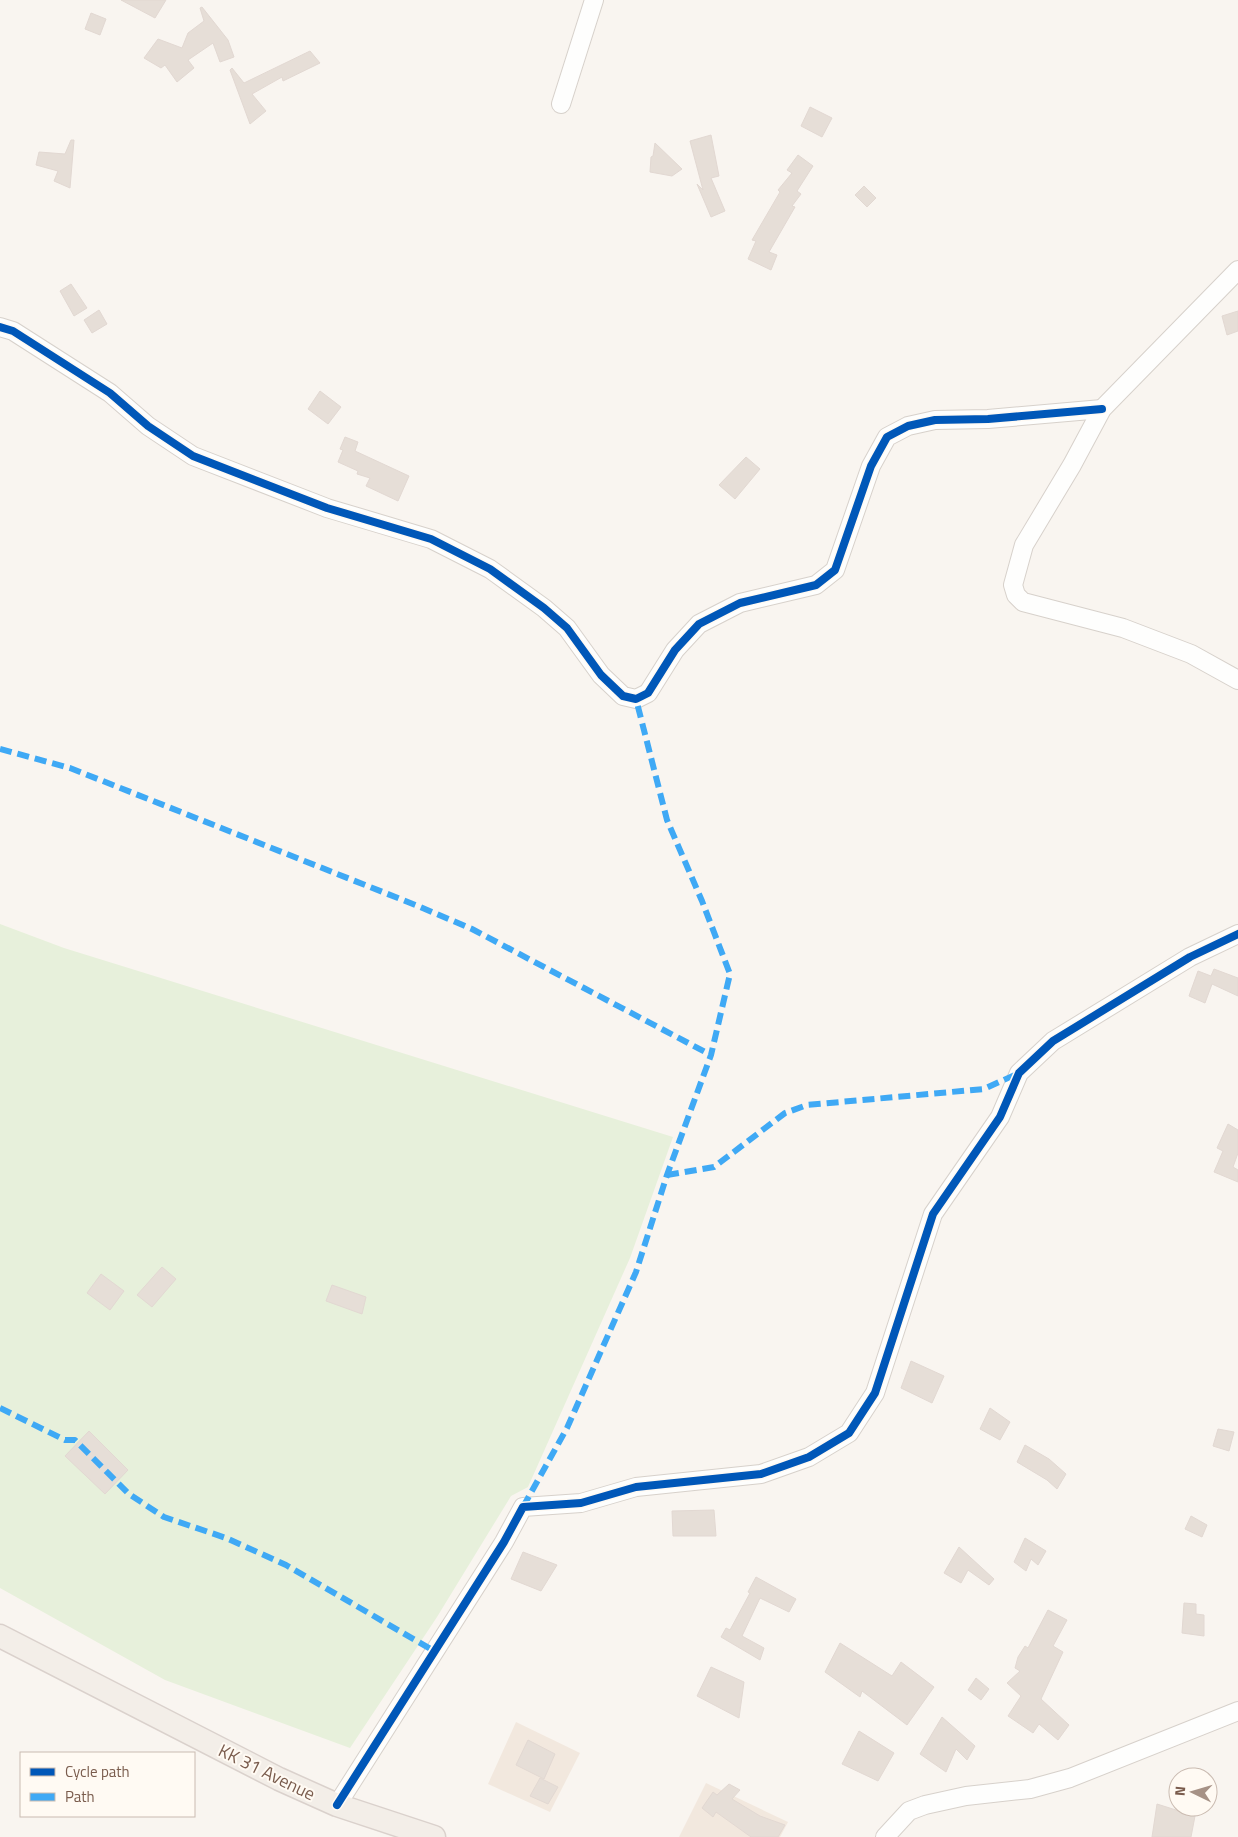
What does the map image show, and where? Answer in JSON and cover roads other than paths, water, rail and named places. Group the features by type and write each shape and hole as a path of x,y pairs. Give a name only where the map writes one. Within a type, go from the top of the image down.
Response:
{"main road":[{"name":"KK 31 Avenue","path":"0,1636 279,1779 337,1805 434,1837"}],"street":[{"path":"561,104 594,0"},
{"path":"1238,270 1102,409 1072,465 1024,545 1013,585 1016,595 1023,602 1123,628 1191,654 1238,680"},
{"path":"0,328 13,331 110,394 148,426 193,456 327,508 431,539 490,569 544,608 567,628 602,675 617,691 623,696 636,700 648,693 675,650 699,624 740,603 816,585 835,570 871,466 887,438 908,426 935,420 1102,409"},
{"path":"337,1805 504,1542 523,1506 581,1503 636,1487 762,1474 809,1457 849,1433 875,1393 933,1214 1000,1117 1019,1073 1053,1041 1190,957 1238,934"},
{"path":"885,1837 909,1811 924,1805 966,1796 1030,1789 1070,1778 1238,1710"}]}
